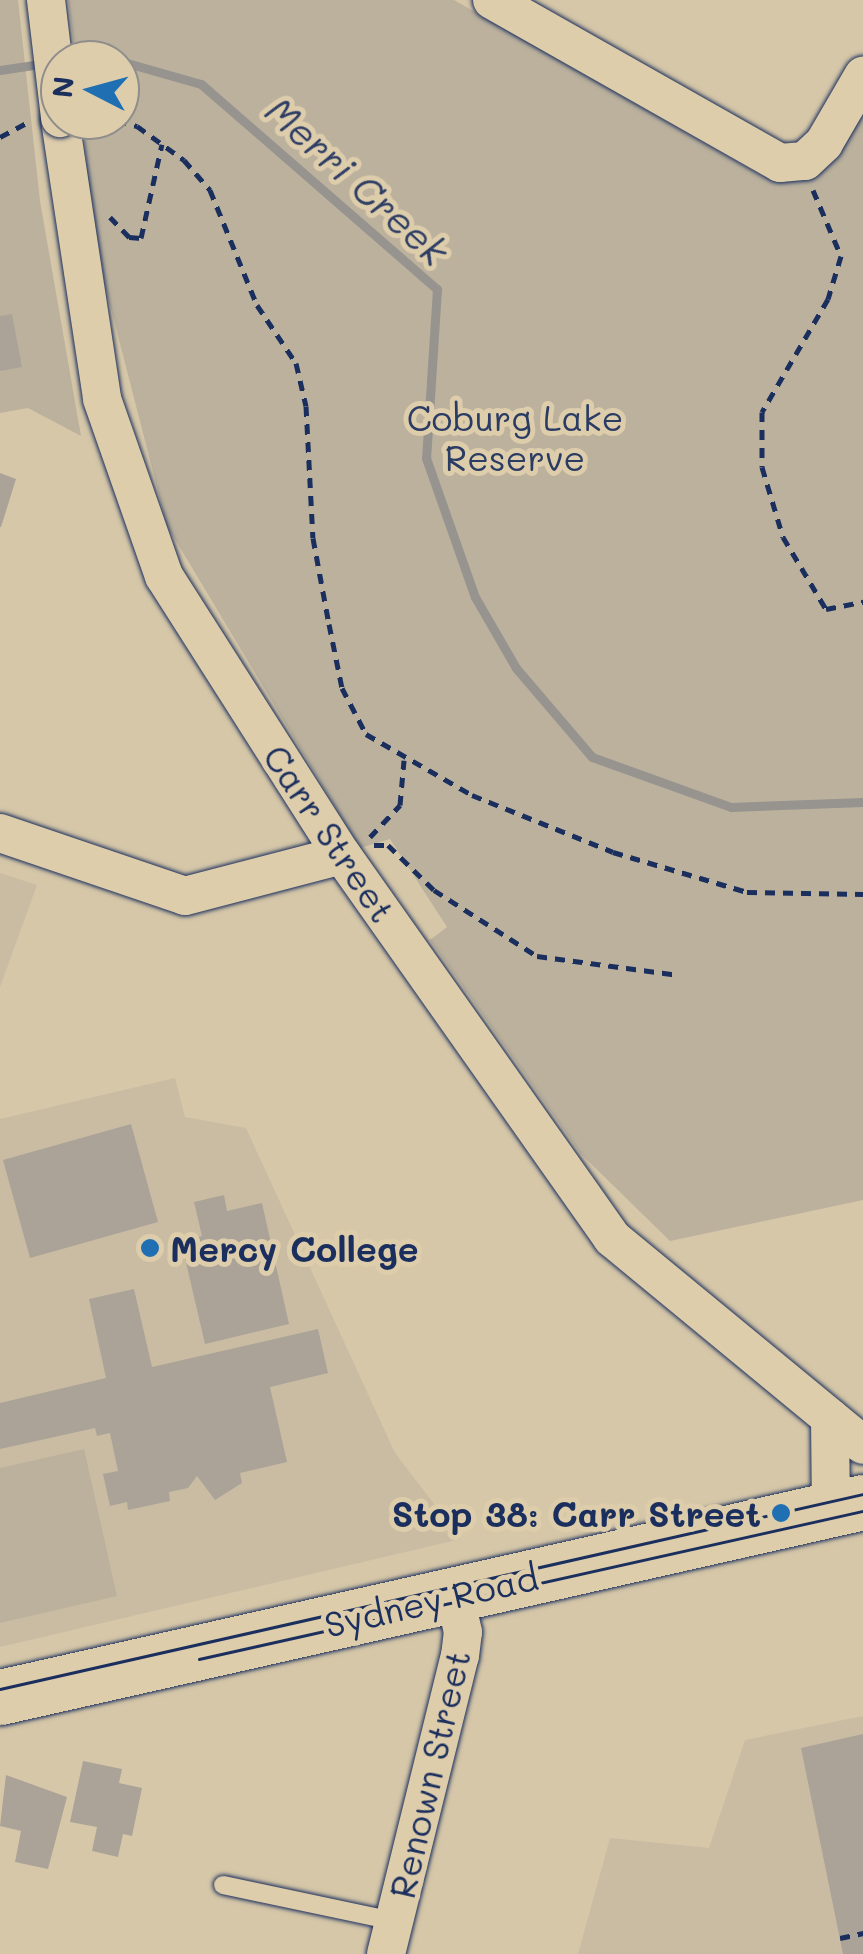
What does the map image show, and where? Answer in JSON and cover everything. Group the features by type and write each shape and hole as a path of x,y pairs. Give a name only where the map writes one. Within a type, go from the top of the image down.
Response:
{"highway":[{"name":"Sydney Road","path":"0,1697 847,1506"}],"street":[{"name":"Carr Street","path":"46,0 51,40"},
{"path":"492,0 762,156 804,161 824,143 863,76"},
{"name":"Carr Street","path":"62,140 102,399 164,576 612,1238 863,1445"},
{"path":"0,833 184,896 349,850"},
{"path":"830,1418 847,1506"},
{"name":"Renown Street","path":"390,1938 460,1656 463,1632 454,1594"}],"lane":[{"path":"223,1885 390,1938"}],"path":[{"path":"140,132 162,144 210,190 257,305 296,363 306,406 313,538 342,688 366,734 404,760 525,820 748,892 863,894"},
{"path":"67,180 136,240 162,144"},
{"path":"804,161 841,256 828,299 762,412 762,467 783,536 826,609 863,602"},
{"path":"349,850 400,805 404,760"},
{"path":"349,850 388,845 434,890 537,956 679,974"},
{"path":"840,1938 863,1933"}],"shaded area":[{"path":"0,873 37,885 0,987"},
{"name":"Mercy College","path":"175,1078 185,1117 246,1128 395,1453 461,1539 0,1647 0,1119"},
{"path":"863,1716 863,1954 578,1954 610,1838 709,1848 745,1740"}],"green space":[{"path":"0,0 18,0 40,201 81,436 28,408 0,413"},
{"name":"Coburg Lake Reserve","path":"68,0 454,0 762,176 784,178 863,107 863,1200 670,1241 581,1154 430,940 447,927 390,839 360,848 167,526 93,239 85,140 140,140 140,40 73,40"},
{"path":"84,1449 117,1596 0,1623 0,1468"}],"building":[{"path":"12,314 22,367 0,371 0,316"},
{"path":"0,473 16,479 1,527 0,527"},
{"path":"131,1124 158,1222 30,1258 3,1160"},
{"path":"224,1195 227,1211 262,1203 289,1324 205,1344 181,1241 202,1236 194,1202"},
{"path":"134,1289 152,1367 318,1329 328,1373 270,1387 287,1462 240,1473 242,1483 215,1500 197,1476 188,1488 169,1492 170,1501 128,1510 127,1502 110,1506 103,1474 118,1471 110,1433 97,1436 95,1428 0,1449 0,1403 106,1378 89,1299"},
{"path":"863,1734 863,1954 843,1954 801,1748"},
{"path":"83,1761 122,1769 119,1783 142,1788 132,1836 123,1834 118,1857 92,1851 97,1827 70,1822"},
{"path":"6,1775 67,1797 48,1869 15,1862 21,1831 0,1826"}],"waterway":[{"name":"Merri Creek","path":"0,70 40,64"},
{"name":"Merri Creek","path":"140,67 201,84 437,289 426,458 475,597 516,668 592,757 731,807 863,802"}],"tram line":[{"path":"0,1689 863,1494"},
{"path":"199,1659 863,1511"}],"place":[{"name":"Mercy College","path":"150,1248"},
{"name":"Stop 38: Carr Street","path":"781,1513"}]}
